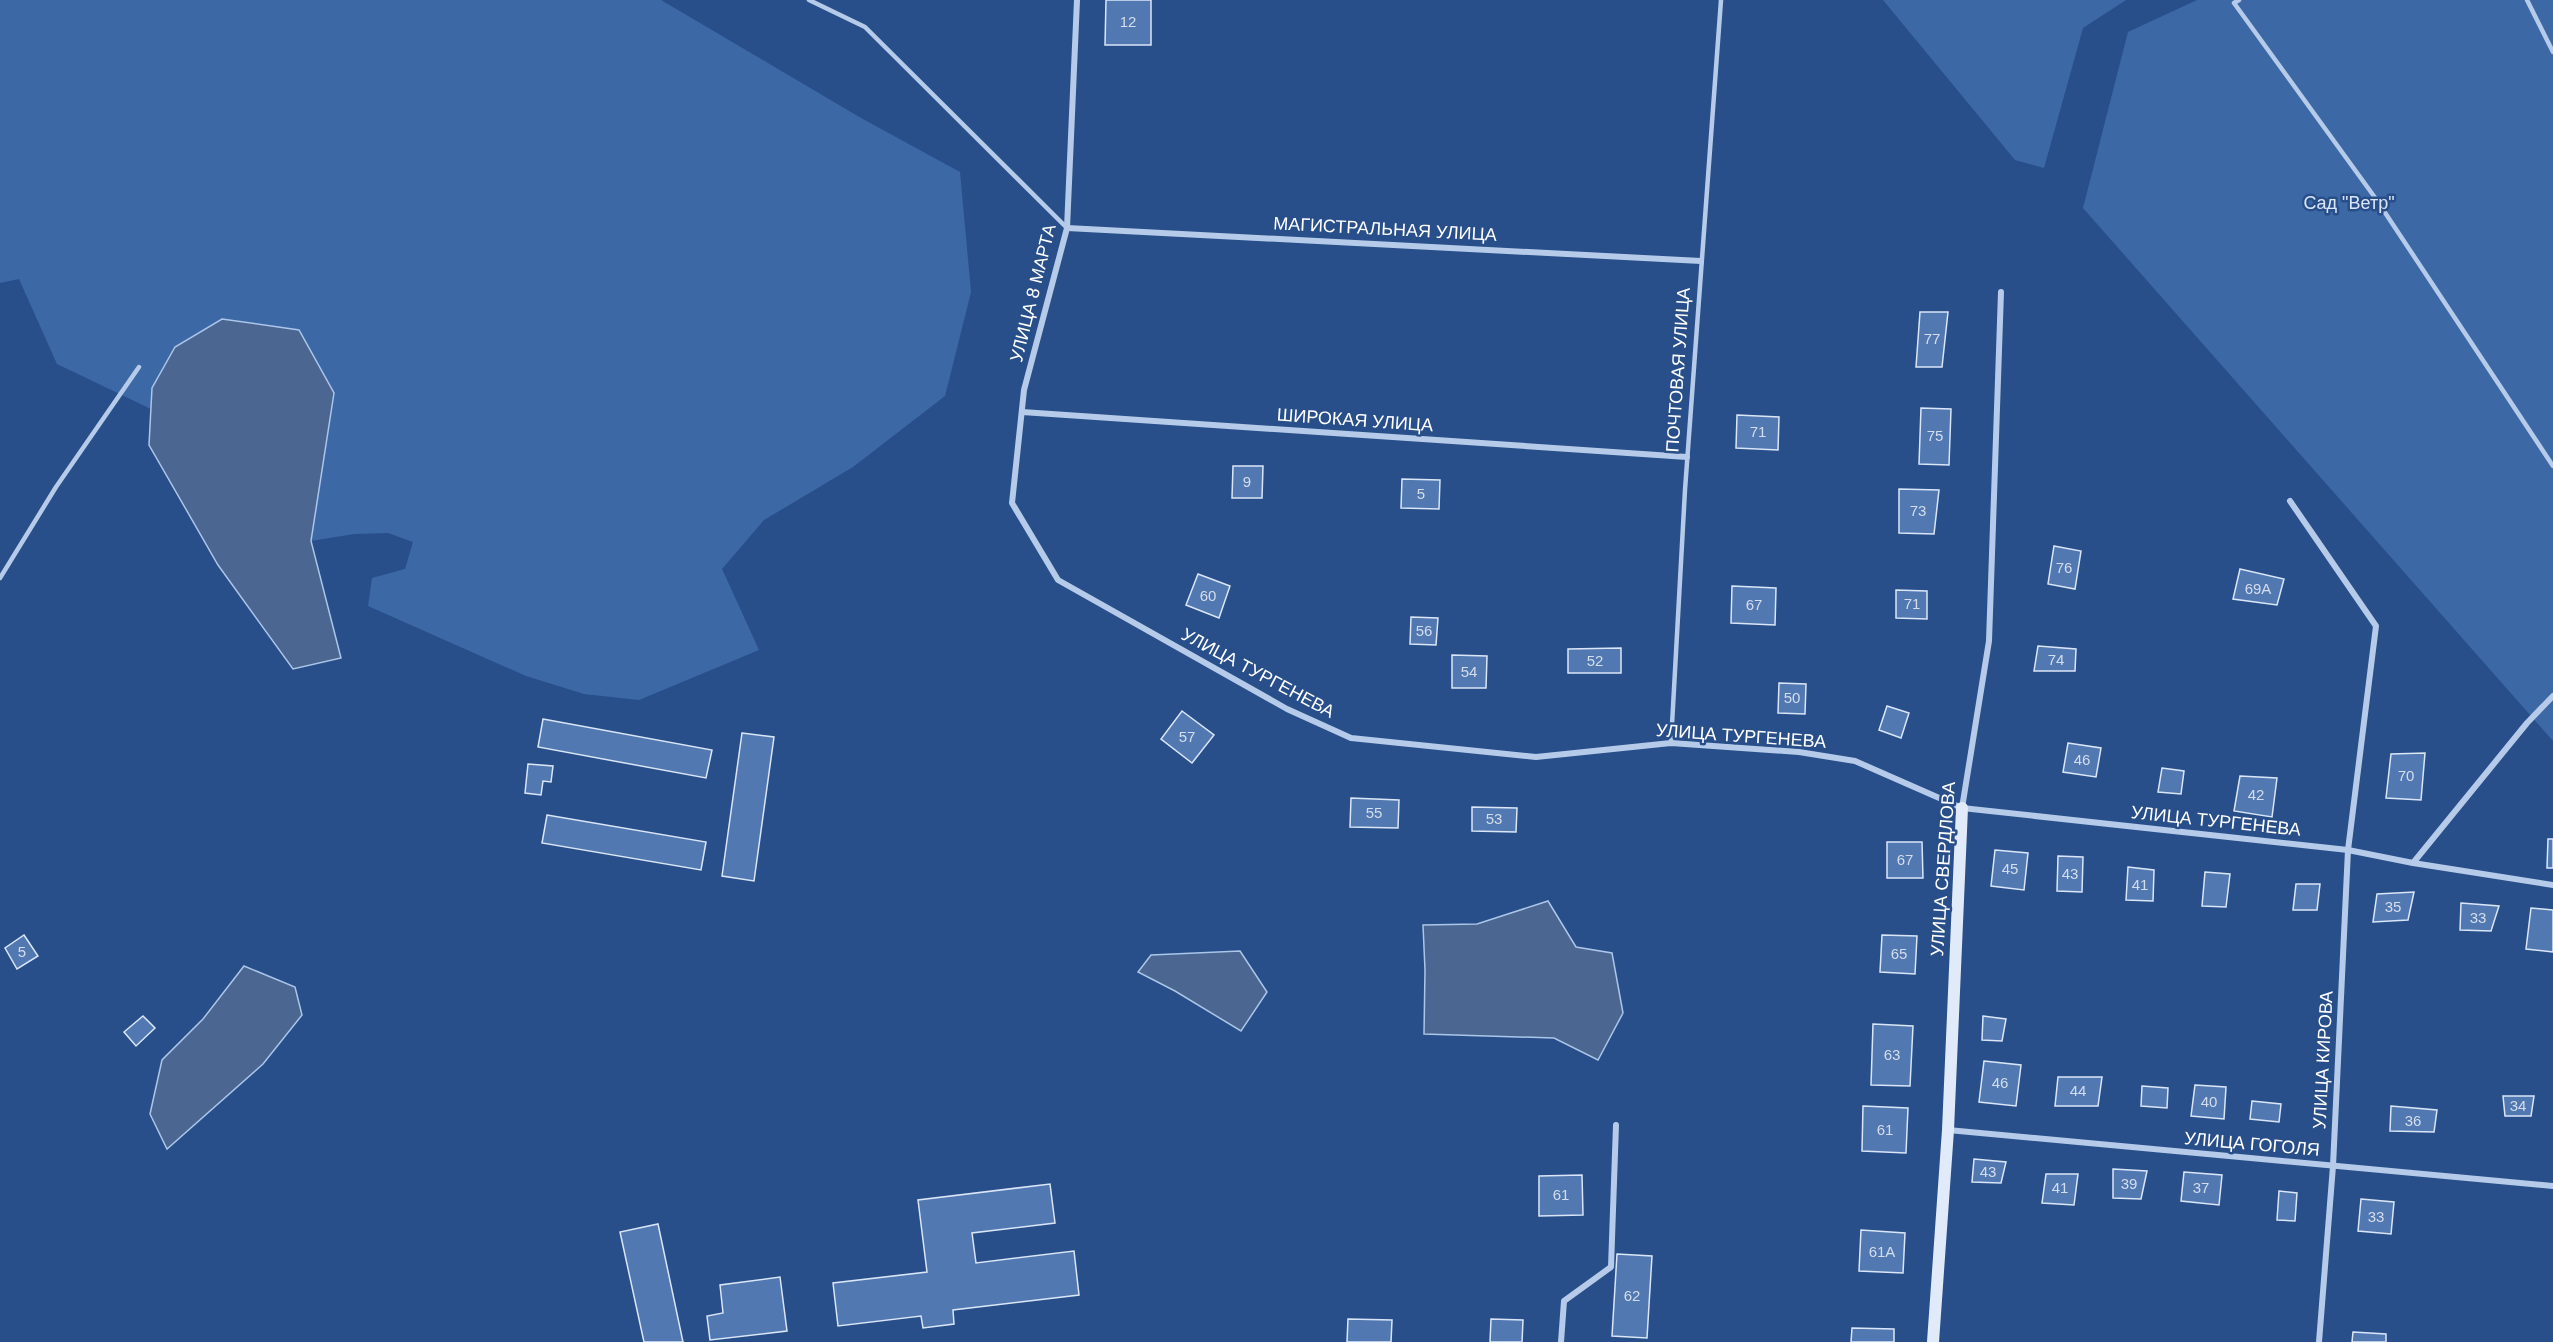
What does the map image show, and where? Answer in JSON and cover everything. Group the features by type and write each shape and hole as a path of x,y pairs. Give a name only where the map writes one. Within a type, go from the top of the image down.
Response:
{"street":[{"name":"УЛИЦА 8 МАРТА","path":"1058,580 1012,503 1024,390 1067,228 1077,0"},
{"name":"МАГИСТРАЛЬНАЯ УЛИЦА","path":"1067,228 1701,261"},
{"name":"УЛИЦА СВЕРДЛОВА","path":"1933,1342 1947,1130 1962,808 1989,641 2001,292"},
{"name":"ШИРОКАЯ УЛИЦА","path":"1022,412 1687,458"},
{"name":"УЛИЦА КИРОВА","path":"2290,501 2376,626 2348,850 2332,1166 2319,1342"},
{"name":"УЛИЦА ТУРГЕНЕВА","path":"1058,580 1287,709 1351,738 1536,757 1671,743 1798,752 1855,761 1962,808 2348,850 2413,863 2553,885"},
{"path":"2413,863 2527,723 2553,696"},
{"path":"1561,1342 1564,1301 1611,1267 1616,1125"},
{"name":"УЛИЦА ГОГОЛЯ","path":"1947,1130 2553,1186"}],"lane":[{"path":"810,0 865,27 1067,228"},
{"name":"ПОЧТОВАЯ УЛИЦА","path":"1671,743 1687,458 1721,0"},
{"path":"2239,0 2234,3 2376,199 2553,466"},
{"path":"2527,0 2553,52"},
{"path":"0,578 56,487 139,367"}],"green space":[{"path":"0,0 661,0 861,118 960,172 971,292 945,396 853,467 764,520 722,569 759,650 639,700 584,694 526,676 368,606 372,578 405,569 413,542 388,533 354,534 311,541 334,393 299,330 222,319 175,347 152,388 151,409 57,364 19,279 0,283"},
{"path":"1883,0 2126,0 2083,28 2044,168 2015,160"},
{"name":"Сад \"Ветр\"","path":"2197,0 2553,0 2553,741 2083,208 2128,32"}],"shaded area":[{"path":"222,319 299,330 334,393 311,541 341,658 293,669 218,565 149,445 152,388 175,347"},
{"path":"1548,901 1576,947 1612,953 1623,1013 1598,1060 1554,1038 1424,1034 1423,925 1477,924"},
{"path":"1240,951 1267,992 1241,1031 1175,991 1138,972 1151,955"},
{"path":"244,966 295,987 302,1015 263,1064 167,1149 150,1114 162,1060 203,1019"}],"building":[{"path":"1106,0 1151,0 1151,45 1105,45"},
{"path":"1920,312 1948,312 1942,367 1916,367"},
{"path":"1921,408 1951,409 1949,465 1919,464"},
{"path":"1737,415 1779,417 1778,450 1736,448"},
{"path":"1233,466 1263,466 1262,498 1232,498"},
{"path":"1402,479 1440,480 1439,509 1401,508"},
{"path":"1899,489 1939,490 1934,534 1899,533"},
{"path":"2054,546 2081,551 2075,589 2048,584"},
{"path":"2240,569 2284,579 2277,605 2233,599"},
{"path":"1198,574 1230,586 1219,618 1186,605"},
{"path":"1732,586 1776,588 1775,625 1731,623"},
{"path":"1896,590 1927,591 1927,619 1896,618"},
{"path":"1411,617 1438,618 1436,645 1410,644"},
{"path":"2038,646 2076,649 2075,671 2034,671"},
{"path":"1621,648 1621,673 1568,673 1568,649"},
{"path":"1452,655 1487,656 1486,688 1452,688"},
{"path":"1779,683 1806,684 1805,714 1778,713"},
{"path":"1887,706 1909,713 1901,738 1879,730"},
{"path":"1182,711 1214,735 1192,763 1161,739"},
{"path":"543,719 712,750 706,778 538,747"},
{"path":"742,733 774,737 754,881 722,876"},
{"path":"2068,743 2101,748 2096,777 2063,772"},
{"path":"2425,753 2421,800 2386,798 2391,754"},
{"path":"528,764 553,766 551,782 543,781 541,795 525,793"},
{"path":"2162,768 2184,771 2181,794 2158,792"},
{"path":"2240,776 2277,778 2272,817 2234,811"},
{"path":"1351,798 1399,800 1398,828 1350,827"},
{"path":"1472,807 1517,808 1516,832 1472,831"},
{"path":"547,815 706,842 701,870 542,843"},
{"path":"2548,839 2553,839 2553,868 2547,868"},
{"path":"1887,842 1922,842 1923,878 1887,878"},
{"path":"1995,850 2028,853 2024,890 1991,886"},
{"path":"2058,856 2083,857 2082,892 2057,891"},
{"path":"2128,867 2154,870 2153,901 2126,900"},
{"path":"2205,872 2230,874 2226,907 2202,906"},
{"path":"2296,884 2320,884 2317,910 2293,910"},
{"path":"2414,892 2408,920 2373,922 2377,894"},
{"path":"2461,903 2499,906 2491,931 2460,930"},
{"path":"2531,908 2553,910 2553,952 2526,949"},
{"path":"24,935 38,956 17,969 5,948"},
{"path":"1882,935 1917,936 1915,974 1880,972"},
{"path":"143,1016 155,1028 136,1046 124,1032"},
{"path":"1983,1016 2006,1019 2002,1041 1982,1040"},
{"path":"1873,1024 1913,1026 1910,1086 1871,1085"},
{"path":"1984,1061 2021,1065 2016,1106 1979,1102"},
{"path":"2058,1077 2102,1077 2098,1106 2055,1106"},
{"path":"2195,1085 2226,1087 2224,1119 2191,1116"},
{"path":"2142,1086 2168,1088 2167,1108 2141,1106"},
{"path":"2503,1096 2534,1096 2531,1116 2505,1116"},
{"path":"2252,1101 2281,1104 2279,1122 2250,1119"},
{"path":"1863,1106 1908,1108 1906,1153 1862,1151"},
{"path":"2391,1106 2437,1110 2434,1132 2390,1131"},
{"path":"1974,1159 2006,1162 2001,1183 1972,1182"},
{"path":"2113,1169 2147,1171 2141,1199 2113,1198"},
{"path":"2184,1172 2222,1175 2219,1205 2181,1201"},
{"path":"2046,1174 2078,1174 2074,1205 2042,1203"},
{"path":"1582,1175 1583,1215 1539,1216 1539,1176"},
{"path":"1050,1184 1055,1223 972,1233 976,1263 1074,1251 1079,1295 953,1310 954,1324 923,1328 921,1316 838,1326 833,1283 927,1272 918,1200"},
{"path":"2279,1191 2297,1193 2295,1221 2277,1220"},
{"path":"2361,1199 2394,1202 2391,1234 2358,1231"},
{"path":"658,1224 683,1342 644,1342 620,1232"},
{"path":"1861,1230 1905,1233 1903,1273 1859,1271"},
{"path":"1617,1254 1652,1256 1647,1338 1612,1336"},
{"path":"780,1277 787,1331 710,1340 707,1316 723,1313 720,1285"},
{"path":"1348,1319 1392,1320 1391,1342 1347,1342"},
{"path":"1491,1319 1523,1320 1522,1342 1490,1342"},
{"path":"1852,1328 1894,1329 1894,1342 1851,1342"},
{"path":"2353,1332 2386,1334 2386,1342 2352,1342"}]}
